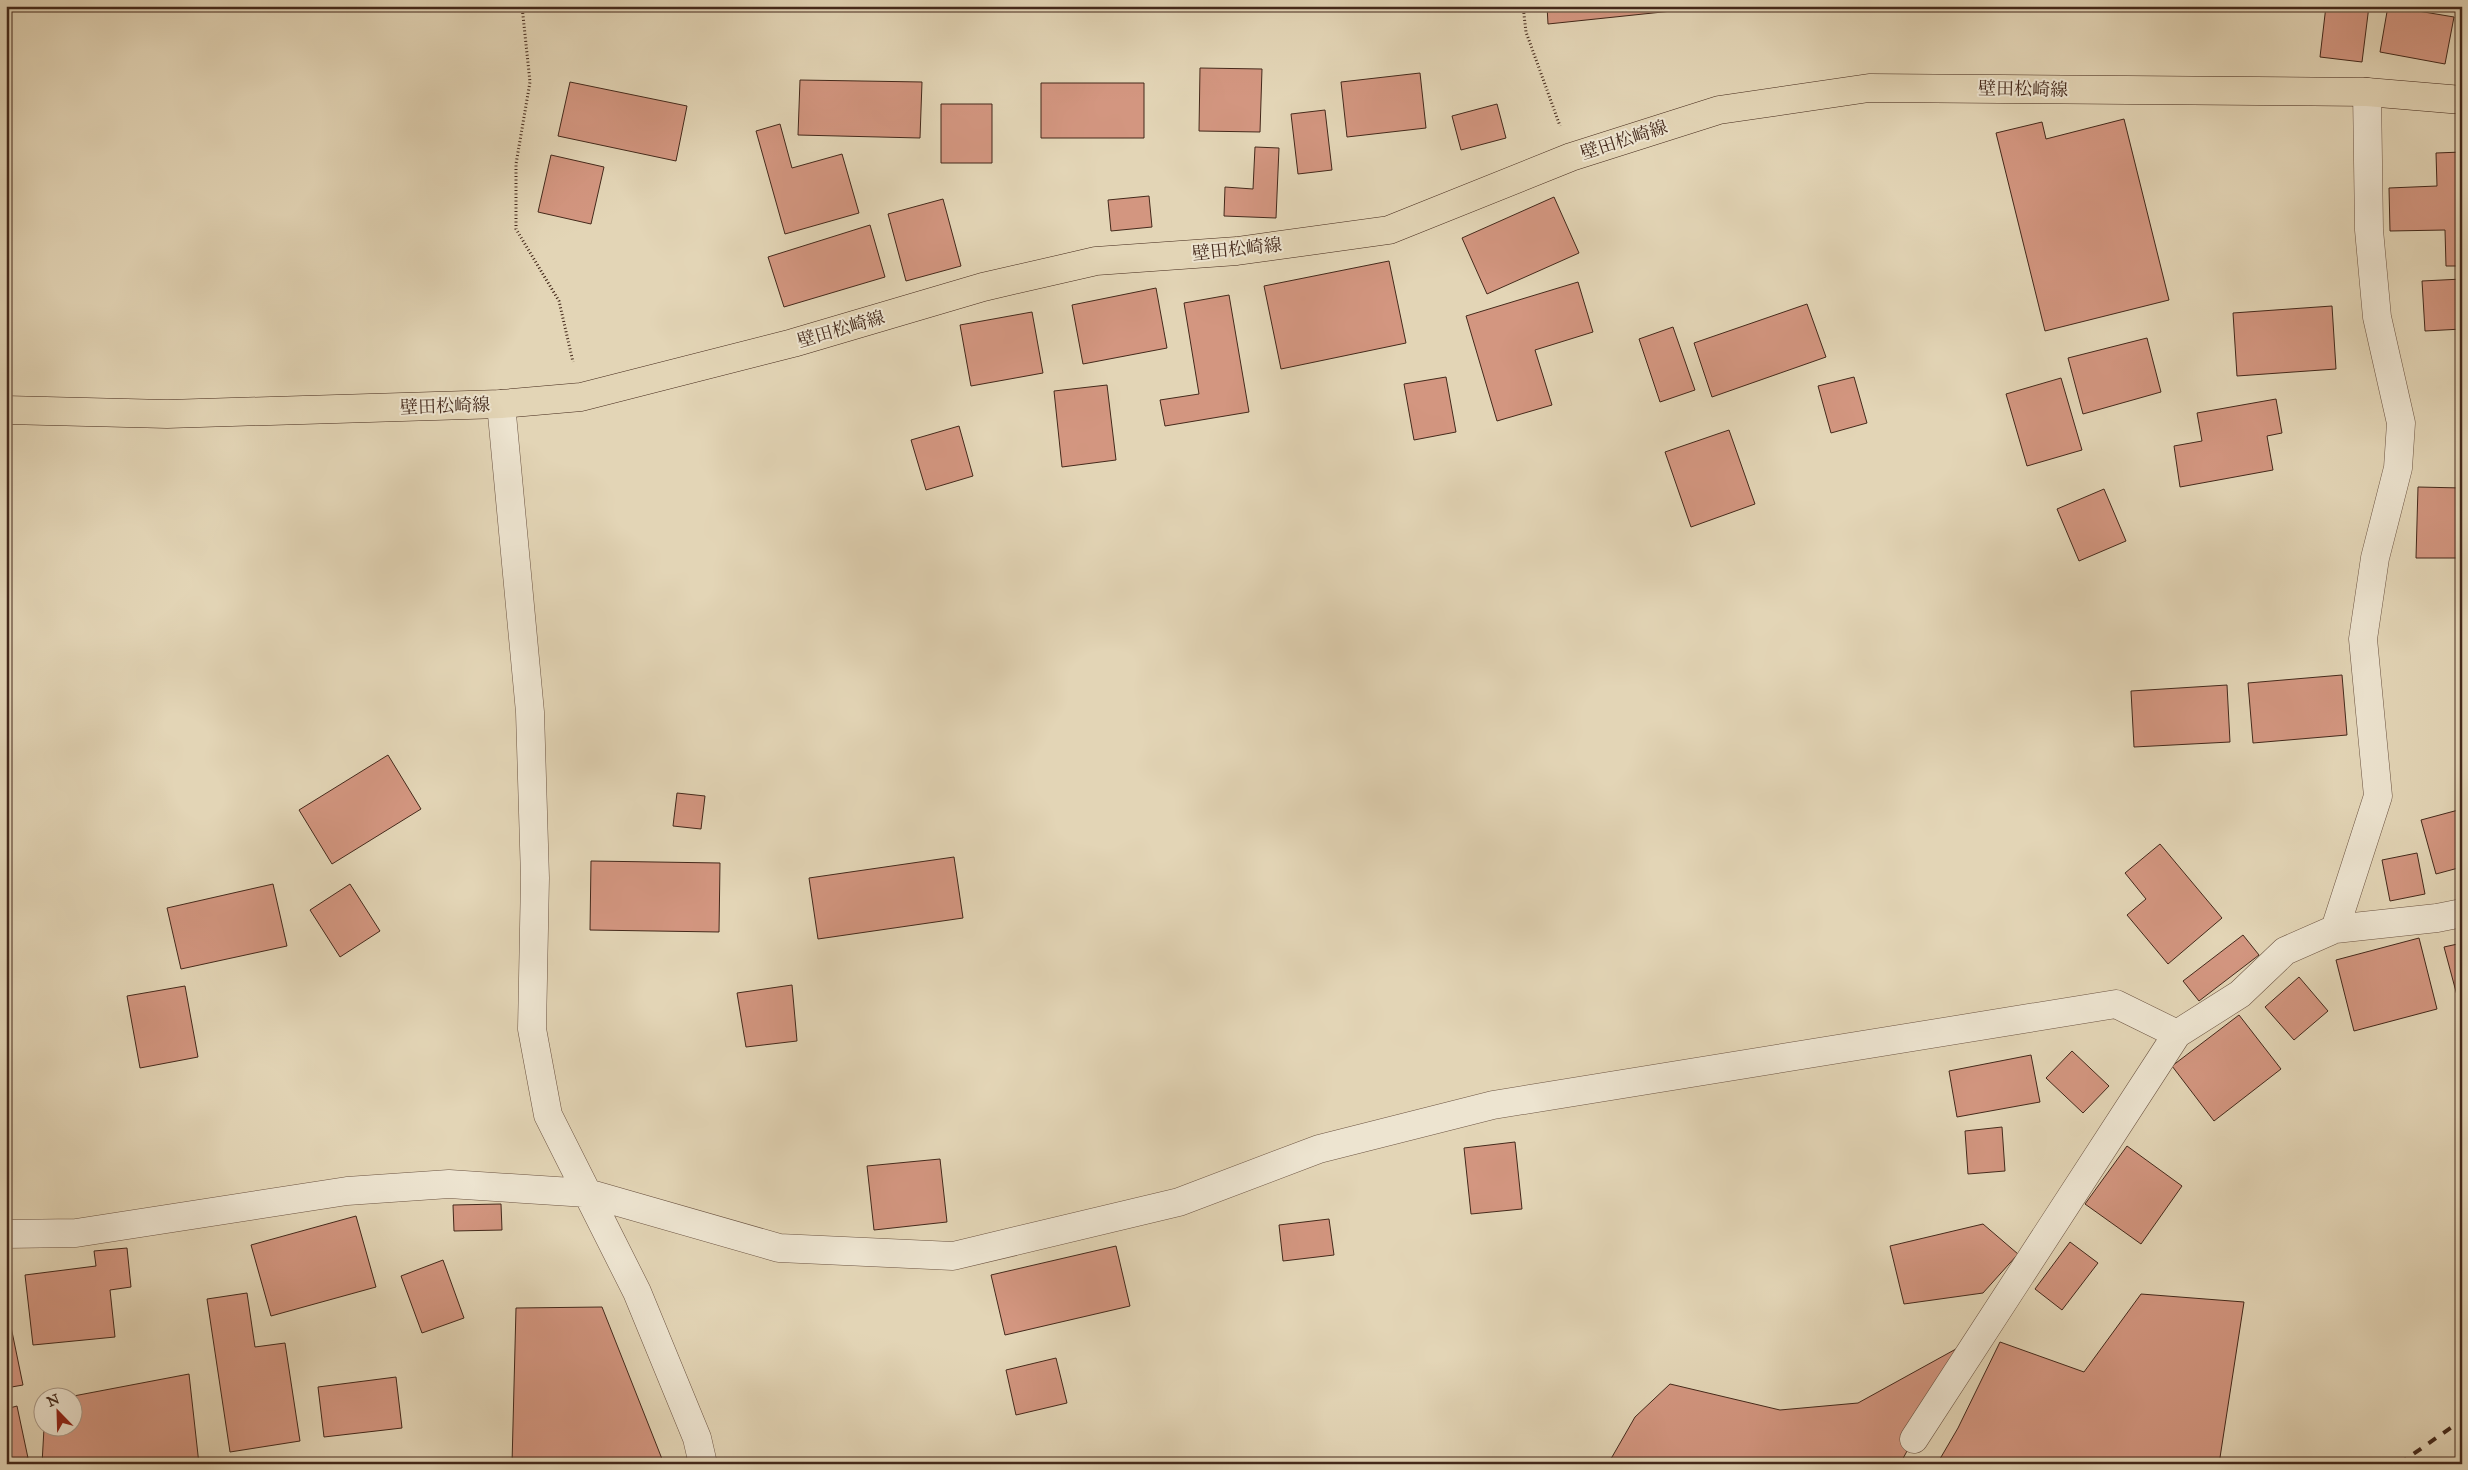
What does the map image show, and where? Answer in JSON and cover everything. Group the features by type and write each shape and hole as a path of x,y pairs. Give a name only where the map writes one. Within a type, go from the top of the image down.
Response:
{"main road":[{"name":"壁田松崎線","path":"6,410 167,414 501,404 581,397 793,344 983,288 1096,262 1237,251 1389,230 1571,157 1719,110 1869,88 2367,92 2462,100"}],"street":[{"path":"2335,928 2378,796 2363,639 2375,558 2398,468 2401,423 2377,317 2369,230 2367,92"},
{"path":"501,404 530,712 535,878 532,1029 548,1115 637,1292 697,1438 703,1464"},
{"path":"1914,1439 2177,1034 2240,994 2285,951 2335,928 2438,918 2462,913"},
{"path":"6,1234 76,1233 347,1191 449,1184 587,1193 779,1248 954,1256 1179,1202 1319,1149 1493,1105 2116,1004 2177,1034"}],"path":[{"path":"522,6 530,82 516,164 516,229 559,301 581,397"},
{"path":"1523,6 1526,32 1571,157"}],"building":[{"path":"1547,6 1671,6 1672,11 1548,24"},
{"path":"2326,6 2369,6 2362,62 2320,57"},
{"path":"2388,6 2454,17 2445,64 2380,52"},
{"path":"1200,68 1262,69 1260,132 1199,131"},
{"path":"1420,73 1426,128 1347,137 1341,82"},
{"path":"800,80 922,82 920,138 798,135"},
{"path":"570,82 687,106 676,161 558,136"},
{"path":"1041,83 1144,83 1144,138 1041,138"},
{"path":"941,104 992,104 992,163 941,163"},
{"path":"1497,104 1506,138 1461,150 1452,116"},
{"path":"1325,110 1332,170 1298,174 1291,114"},
{"path":"2124,119 2169,300 2045,331 1996,133 2042,122 2046,139"},
{"path":"780,124 792,168 842,154 859,213 785,234 756,131"},
{"path":"1255,147 1279,148 1276,218 1224,216 1225,187 1253,189"},
{"path":"2462,152 2462,266 2446,266 2445,230 2390,231 2389,188 2437,186 2436,153"},
{"path":"551,155 604,167 591,224 538,212"},
{"path":"1149,196 1152,227 1111,231 1108,200"},
{"path":"1554,197 1579,253 1487,294 1462,238"},
{"path":"943,199 961,266 906,281 888,214"},
{"path":"870,225 885,277 784,307 768,257"},
{"path":"1389,261 1406,343 1281,369 1264,286"},
{"path":"2462,279 2462,329 2425,331 2422,281"},
{"path":"1578,282 1593,332 1535,350 1552,405 1497,421 1466,316"},
{"path":"1156,288 1167,348 1083,364 1072,305"},
{"path":"1229,295 1249,412 1165,426 1160,400 1199,394 1184,303"},
{"path":"1807,304 1826,357 1712,397 1694,343"},
{"path":"2332,306 2336,369 2237,376 2233,313"},
{"path":"1032,312 1043,373 971,386 960,325"},
{"path":"1673,327 1695,390 1660,402 1639,339"},
{"path":"2147,338 2161,392 2083,414 2068,358"},
{"path":"1446,377 1456,432 1414,440 1404,384"},
{"path":"1854,377 1867,423 1831,433 1818,386"},
{"path":"2061,378 2082,450 2027,466 2006,394"},
{"path":"1107,385 1116,460 1062,467 1054,391"},
{"path":"2276,399 2282,433 2267,436 2273,470 2180,487 2174,446 2202,441 2197,413"},
{"path":"959,426 973,476 926,490 911,440"},
{"path":"1729,430 1755,504 1691,527 1665,452"},
{"path":"2418,487 2462,488 2462,558 2416,558"},
{"path":"2104,489 2126,541 2079,561 2057,509"},
{"path":"2342,675 2347,735 2253,743 2248,683"},
{"path":"2227,685 2230,742 2134,747 2131,691"},
{"path":"388,755 421,809 332,864 299,810"},
{"path":"677,793 705,796 701,829 673,826"},
{"path":"2462,809 2462,867 2436,874 2421,820"},
{"path":"2160,844 2222,918 2168,964 2127,915 2146,899 2125,873"},
{"path":"2417,853 2425,894 2390,901 2382,860"},
{"path":"954,857 963,918 818,939 809,878"},
{"path":"591,861 720,863 719,932 590,930"},
{"path":"273,884 287,946 181,969 167,908"},
{"path":"350,884 380,931 340,957 310,910"},
{"path":"2243,935 2259,955 2199,1001 2183,981"},
{"path":"2419,938 2437,1009 2354,1031 2336,960"},
{"path":"2462,943 2462,1014 2444,947"},
{"path":"2299,977 2328,1011 2294,1040 2265,1007"},
{"path":"792,985 797,1041 746,1047 737,993"},
{"path":"185,986 198,1057 140,1068 127,996"},
{"path":"2239,1015 2281,1069 2214,1121 2172,1066"},
{"path":"2072,1051 2109,1086 2083,1113 2046,1078"},
{"path":"2031,1055 2040,1102 1957,1117 1949,1071"},
{"path":"2002,1127 2005,1171 1968,1174 1965,1131"},
{"path":"1515,1142 1522,1209 1471,1214 1464,1148"},
{"path":"2127,1146 2182,1186 2141,1244 2085,1204"},
{"path":"940,1159 947,1222 874,1230 867,1166"},
{"path":"501,1204 502,1230 454,1231 453,1205"},
{"path":"356,1216 376,1287 271,1316 251,1245"},
{"path":"1329,1219 1334,1255 1283,1261 1279,1225"},
{"path":"1983,1224 2018,1254 1983,1293 1904,1304 1890,1246"},
{"path":"2070,1242 2098,1263 2062,1310 2035,1289"},
{"path":"1116,1246 1130,1306 1005,1335 991,1275"},
{"path":"127,1248 131,1287 110,1290 115,1337 33,1345 25,1275 96,1266 94,1251"},
{"path":"443,1260 464,1318 422,1333 401,1276"},
{"path":"247,1293 255,1347 285,1343 300,1441 230,1452 207,1299"},
{"path":"2141,1294 2244,1302 2219,1464 1937,1464 1958,1428 2000,1342 2084,1372"},
{"path":"602,1307 664,1464 512,1464 516,1308"},
{"path":"10,1322 23,1385 6,1388 6,1323"},
{"path":"1965,1344 1900,1464 1608,1464 1635,1417 1670,1384 1780,1410 1858,1403"},
{"path":"1056,1358 1067,1403 1016,1415 1006,1370"},
{"path":"189,1374 199,1464 42,1464 43,1438 82,1438 82,1394"},
{"path":"396,1377 402,1428 324,1437 318,1387"},
{"path":"17,1406 28,1458 6,1463 6,1409"},
{"path":"733,1462 962,1463 962,1464 733,1464"}],"railway":[{"path":"2399,1464 2462,1420"}]}
